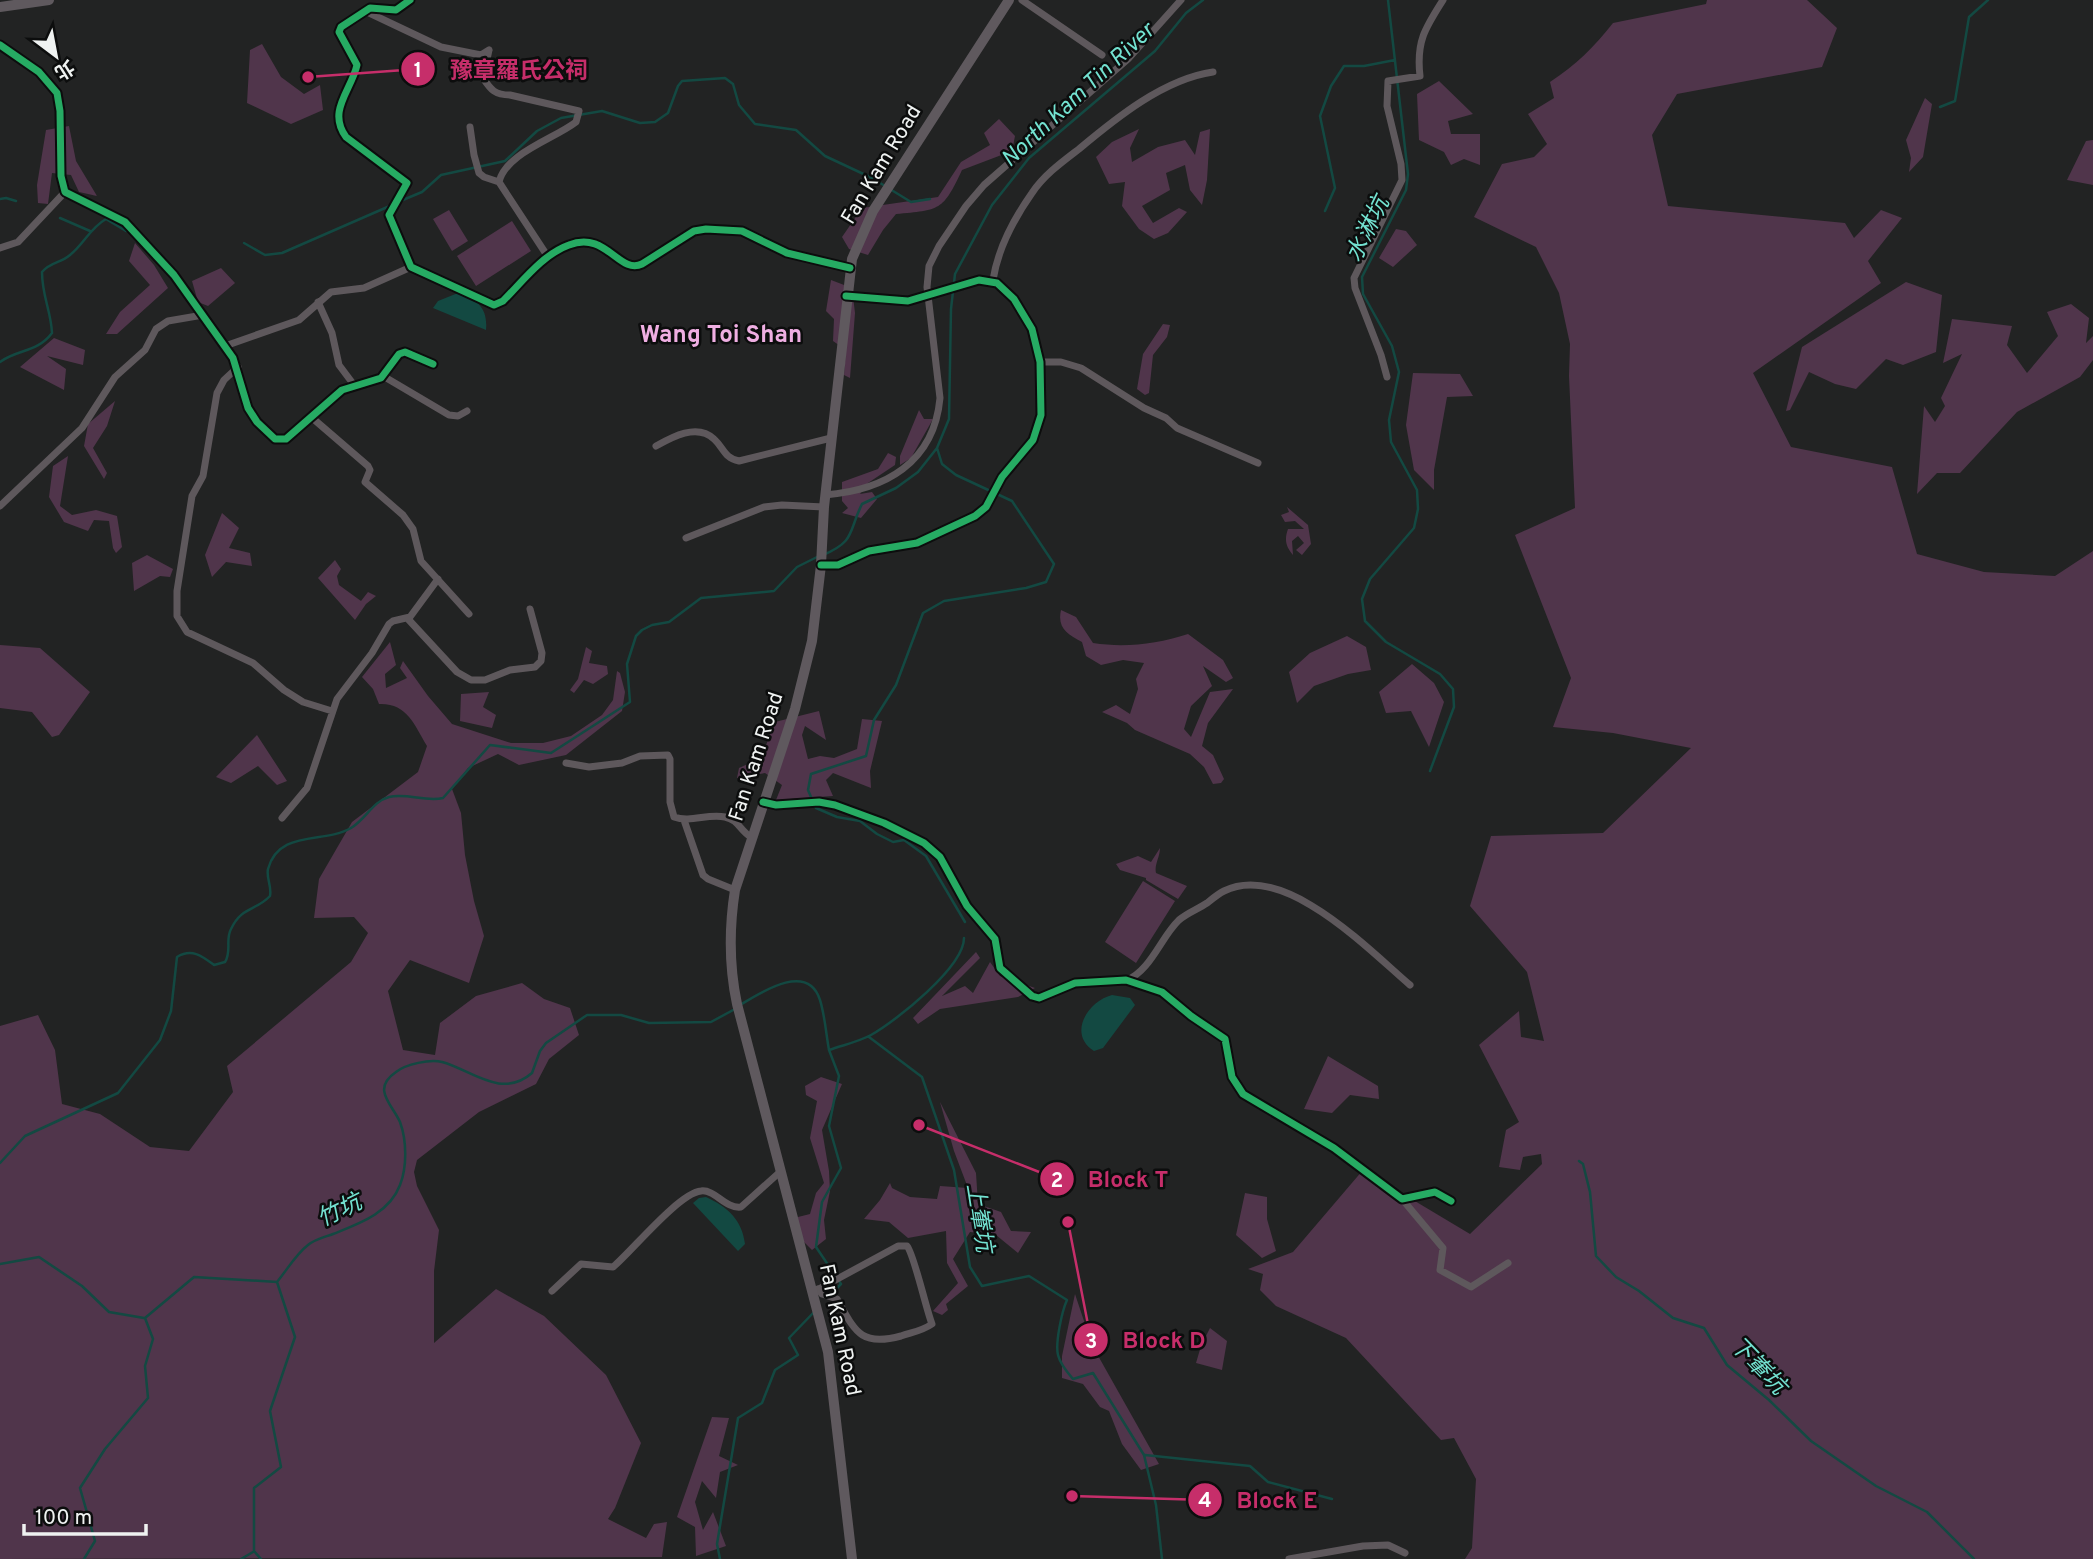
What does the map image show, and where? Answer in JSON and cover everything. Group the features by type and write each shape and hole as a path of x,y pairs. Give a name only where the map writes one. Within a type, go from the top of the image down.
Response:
{"main road":[{"path":"1,5 49,0"},
{"name":"Fan Kam Road","path":"852,1559 833,1382 816,1303 816,1290 781,1171 733,980 731,930 735,890 795,709 812,641 846,296 850,268 858,242 873,211 1009,0"}],"street":[{"path":"410,0 396,10 376,8 365,11 342,26 339,31 357,65 338,110 346,138 407,183 389,215 406,261 411,267 494,305 503,301 548,257 571,243 588,242 601,245 626,265 634,267 694,231 725,229 742,231 787,253 850,268"},
{"path":"1023,0 1102,55"},
{"path":"825,495 856,491 882,483 912,461 929,439 939,412 940,398 927,296 928,272 933,258 975,195 1129,58 1181,0"},
{"path":"1387,377 1355,288 1354,278 1402,180 1401,164 1387,106 1388,81 1420,76 1419,51 1422,34 1443,0"},
{"path":"365,11 441,47 481,55 489,50 483,78 491,90 501,95 510,94 579,111 576,122 531,148 503,172 499,183"},
{"path":"0,45 39,72 57,93 60,111 61,176 65,192 75,200 100,208 125,222 174,275 238,367 248,408 257,422 275,439 286,439 342,390 378,380 399,354 405,352 433,365"},
{"path":"993,280 996,259 1007,235 1032,192 1054,169 1114,120 1141,102 1182,80 1213,72"},
{"path":"470,127 479,173 499,183 548,257"},
{"path":"0,248 18,242 65,192"},
{"path":"225,346 299,320 331,292 363,288 411,267"},
{"path":"821,565 838,565 869,551 917,543 975,516 986,508 999,483 1027,448 1038,431 1041,415 1040,362 1032,329 1023,311 1004,287 993,280 979,280 908,301 894,302 846,296"},
{"path":"317,302 332,333 339,365 354,385"},
{"path":"0,506 82,428 115,377 143,353 161,325 168,321 203,315"},
{"path":"1040,362 1061,362 1081,368 1144,408 1166,418 1177,428 1258,463"},
{"path":"238,367 224,380 217,393 203,476 191,496 177,591 177,616 187,632 253,663 284,690 303,702 332,711"},
{"path":"383,376 449,415 458,416 467,411"},
{"path":"310,416 368,466 370,471 365,482 403,515 413,529 421,561 469,614"},
{"path":"656,446 681,433 705,434 713,439 727,457 739,461 831,438"},
{"path":"686,538 764,507 824,507"},
{"path":"282,818 307,788 332,711 343,689 372,653 389,624 408,619 438,579"},
{"path":"408,619 453,669 471,680 478,681 510,670 536,667 541,661 542,653 530,609"},
{"path":"566,764 589,767 640,756 668,755 671,814 684,820 726,817 736,821 743,833 751,837"},
{"path":"763,802 783,806 819,802 845,807 924,843 940,857 967,906 995,939 1000,968 1032,996 1039,998 1075,983 1126,980 1162,992 1225,1039 1233,1080 1247,1097 1334,1148 1402,1199 1443,1248 1440,1270 1471,1287 1508,1263"},
{"path":"684,820 703,875 735,890"},
{"path":"1126,980 1140,971 1184,916 1224,891 1252,886 1280,891 1312,905 1410,985"},
{"path":"552,1291 581,1264 613,1267 670,1211 697,1192 704,1191 729,1206 741,1207 781,1171"},
{"path":"1402,1199 1435,1192 1451,1201"},
{"path":"898,1246 907,1246 912,1252 917,1278 932,1324 918,1332 882,1341 873,1340 849,1324 837,1299 816,1290 898,1246"},
{"path":"1289,1559 1363,1546 1388,1545 1405,1553"}],"shaded area":[{"path":"1707,0 1807,0 1837,28 1822,67 1677,94 1652,135 1668,206 1845,223 1854,238 1881,210 1902,218 1868,261 1881,283 1753,373 1791,447 1892,467 1917,554 1984,572 2055,576 2093,551 2093,1559 1465,1559 1472,1548 1476,1479 1454,1438 1441,1440 1346,1338 1276,1306 1260,1290 1263,1274 1248,1269 1293,1252 1363,1170 1470,1234 1542,1164 1541,1154 1523,1157 1520,1170 1499,1167 1506,1130 1519,1122 1479,1045 1519,1011 1521,1037 1544,1041 1527,972 1470,906 1491,836 1603,833 1691,748 1613,733 1553,727 1571,678 1515,535 1575,508 1570,344 1559,293 1536,247 1474,217 1502,164 1534,157 1547,144 1528,114 1554,98 1550,82 1584,55 1613,23 1706,4"},
{"path":"262,44 281,77 304,94 320,85 323,110 291,124 247,103 250,50"},
{"path":"1439,81 1473,114 1448,121 1451,134 1480,134 1480,165 1464,159 1451,165 1444,152 1419,140 1417,94"},
{"path":"1925,98 1932,104 1923,157 1909,172 1911,158 1906,140"},
{"path":"999,119 1015,136 1012,151 962,170 950,194 938,206 896,214 868,255 849,249 842,237 862,208 938,197 961,162 990,145 984,133"},
{"path":"69,126 76,161 97,196 79,192 71,175 52,173 48,204 38,203 37,185 46,130"},
{"path":"1139,129 1130,148 1132,162 1158,147 1185,140 1195,155 1200,132 1210,129 1207,180 1202,205 1190,190 1185,165 1166,173 1170,190 1142,206 1153,223 1179,208 1187,212 1168,233 1154,239 1139,229 1122,206 1125,182 1109,184 1096,157 1112,142"},
{"path":"2093,140 2093,185 2067,180 2086,141"},
{"path":"449,210 468,241 452,251 433,219"},
{"path":"512,221 531,251 476,286 457,256"},
{"path":"1396,229 1406,231 1417,245 1393,267 1379,258"},
{"path":"135,243 154,265 168,288 117,334 106,334 120,312 150,285 129,261"},
{"path":"221,268 235,283 208,306 198,302 192,281"},
{"path":"831,280 852,288 855,313 850,378 844,375 846,350 833,341 834,319 826,311"},
{"path":"1906,282 1942,295 1936,352 1903,365 1886,359 1856,389 1835,384 1809,372 1790,410 1786,411 1802,347"},
{"path":"458,293 480,306 485,316 486,330 433,308 438,301"},
{"path":"2071,304 2089,318 2086,343 2093,336 2093,360 2080,377 2017,412 1960,473 1937,473 1917,494 1924,406 1935,422 1945,406 1941,398 1962,354 1943,363 1952,319 2012,326 2007,345 2027,373 2058,336 2047,312"},
{"path":"1163,324 1170,325 1167,337 1153,355 1149,393 1145,395 1137,389 1143,354"},
{"path":"54,338 85,350 83,365 47,356 66,369 64,390 20,367"},
{"path":"1413,373 1460,374 1473,396 1447,397 1434,470 1434,490 1414,470 1406,425"},
{"path":"115,401 107,426 93,448 107,473 104,479 84,446 88,424"},
{"path":"919,410 924,419 933,419 911,458 900,465 900,456"},
{"path":"888,453 896,457 895,465 868,483 860,494 872,492 877,499 861,518 842,513 848,508 842,501 842,482 878,469"},
{"path":"68,456 60,506 72,515 96,510 117,516 122,547 116,553 109,521 94,520 88,531 64,522 49,497 53,466"},
{"path":"1287,507 1308,525 1311,544 1302,555 1296,550 1304,543 1298,536 1292,541 1293,555 1287,546 1288,529 1304,529 1295,521 1285,522 1281,515 1289,512"},
{"path":"222,513 239,528 229,548 250,553 252,566 226,562 212,577 205,555"},
{"path":"147,555 173,569 170,577 160,576 134,591 132,563"},
{"path":"335,560 341,569 337,576 339,585 361,601 368,592 376,596 366,604 355,620 318,578"},
{"path":"1061,610 1076,617 1093,643 1141,644 1188,634 1223,660 1233,678 1226,682 1203,666 1212,686 1191,706 1184,729 1191,737 1210,692 1233,689 1208,723 1202,746 1213,755 1224,779 1221,783 1213,784 1204,767 1190,754 1102,712 1116,705 1130,714 1138,689 1136,679 1144,663 1123,660 1101,665 1086,656 1082,642 1062,626"},
{"path":"1347,636 1366,647 1371,670 1348,674 1314,686 1297,703 1289,672 1310,653"},
{"path":"390,642 396,665 385,674 386,688 407,678 400,668 403,661 452,724 511,743 543,743 571,736 602,715 613,700 617,671 620,673 625,692 622,711 566,755 519,765 498,754 468,768 452,789 461,813 465,855 484,936 469,983 410,960 388,991 403,1050 435,1055 440,1023 476,996 522,983 544,999 570,1008 579,1035 549,1059 536,1084 479,1112 417,1160 414,1172 417,1186 439,1230 434,1271 434,1343 496,1289 544,1316 606,1375 641,1443 608,1519 646,1538 654,1524 667,1522 662,1557 0,1559 0,1026 38,1015 55,1050 62,1104 100,1114 150,1147 189,1151 233,1092 227,1066 351,962 368,933 354,917 314,918 319,879 352,822 418,772 427,746 409,716 396,707 379,704 373,689 362,677"},
{"path":"0,645 40,648 90,692 59,735 52,737 32,712 0,708"},
{"path":"586,647 592,651 589,663 607,666 608,674 593,684 584,680 574,693 570,690 578,679"},
{"path":"1412,664 1434,683 1444,702 1429,747 1411,711 1386,713 1379,692"},
{"path":"489,692 483,707 496,715 492,728 460,721 461,694"},
{"path":"819,711 826,740 805,726 802,735 808,759 820,756 834,758 857,749 862,719 882,721 870,771 871,788 833,773 826,780 833,796 776,800 782,785 765,773 737,778 739,768 761,758 775,722"},
{"path":"257,735 287,781 277,785 258,766 231,783 216,777"},
{"path":"1160,848 1156,873 1187,886 1178,899 1146,878 1120,870 1116,864 1138,856 1151,862"},
{"path":"1143,881 1175,901 1136,963 1105,942"},
{"path":"976,952 980,958 942,996 965,986 973,993 990,962 1000,976 1035,988 1018,997 940,1009 918,1024 913,1018"},
{"path":"1112,995 1130,998 1135,1005 1103,1048 1094,1051 1082,1036 1084,1019 1095,1004"},
{"path":"1328,1056 1378,1086 1379,1099 1350,1095 1332,1113 1304,1109"},
{"path":"821,1077 842,1084 822,1130 830,1191 824,1220 826,1239 812,1250 796,1234 798,1217 810,1214 816,1193 824,1183 810,1138 817,1101 806,1095 805,1086"},
{"path":"940,1102 976,1173 978,1204 1001,1212 1011,1231 1031,1232 1018,1253 996,1235 970,1232 953,1259 968,1286 946,1304 948,1310 942,1315 933,1311 958,1283 947,1263 946,1231 908,1238 889,1222 864,1219 890,1183 892,1188 910,1197 937,1199 940,1186 968,1188"},
{"path":"1245,1193 1267,1197 1267,1219 1276,1251 1262,1258 1236,1235"},
{"path":"706,1197 721,1205 737,1221 745,1244 738,1251 693,1203"},
{"path":"1075,1294 1092,1345 1159,1464 1141,1470 1122,1444 1109,1411 1100,1407 1083,1384 1062,1378 1062,1356"},
{"path":"1210,1328 1227,1341 1222,1370 1196,1363"},
{"path":"712,1417 729,1418 719,1456 738,1465 720,1472 716,1498 702,1481 695,1502 703,1530 713,1512 726,1546 696,1556 695,1527 677,1517"}],"waterway":[{"name":"North Kam Tin River","path":"823,555 841,545 850,535 862,504 896,488 918,472 937,448 949,419 951,309 955,274 992,205 1029,158 1155,51 1186,13 1203,0"},
{"name":"水淋坑","path":"1388,0 1408,174 1406,190 1362,277 1363,294 1392,346 1399,372 1389,420 1391,442 1417,490 1418,509 1414,528 1370,579 1362,599 1365,621 1386,642 1440,674 1453,689 1454,707 1430,771"},
{"path":"1940,107 1955,101 1969,17 1988,0"},
{"path":"1325,211 1335,188 1320,116 1331,86 1344,66 1364,66 1395,60"},
{"path":"398,202 422,192 441,175 505,161 537,131 561,118 602,111 640,123 655,122 668,113 682,81 725,78 733,84 739,105 755,124 796,130 825,156 872,178 911,202 930,199"},
{"path":"0,199 16,201"},
{"path":"244,243 265,255 282,253 392,205"},
{"path":"60,218 90,231"},
{"path":"0,362 33,348 52,333 42,272 70,255 106,219 126,231"},
{"path":"811,797 808,790 811,774 866,756 874,720 896,685 923,613 944,601 1026,588 1046,582 1054,564 1012,501 956,475 942,464 937,448"},
{"path":"0,1163 25,1136 118,1093 160,1040 171,1011 177,957 192,953 214,965 225,962 229,933 235,922 244,912 270,896 268,869 274,856 282,848 351,828 378,802 389,797 443,798 490,745 551,753 630,702 627,664 636,636 642,630 669,622 701,598 774,591 797,567 817,557"},
{"path":"814,805 837,817 860,821 893,842 904,840 926,856 965,922"},
{"path":"831,1294 841,1284 816,1247 822,1202 841,1168 829,1126 839,1076 829,1050 871,1035 911,1006 953,963 964,938"},
{"name":"竹坑","path":"740,1005 772,987 795,981 806,983 814,989 820,1000 829,1050"},
{"name":"竹坑","path":"84,1559 95,1541 80,1488 105,1449 148,1398 145,1366 153,1339 145,1318 194,1277 277,1282 311,1243 362,1222 381,1211 400,1185 405,1162 400,1122 384,1091 385,1084 396,1072 412,1065 437,1061 486,1080 509,1084 532,1073 546,1043 587,1015 621,1015 649,1023 711,1022 735,1009"},
{"name":"上輋坑","path":"869,1037 922,1077 954,1170 970,1267 982,1286 1029,1276 1067,1300 1058,1335 1059,1358 1073,1379 1093,1373 1144,1455 1156,1505 1162,1559"},
{"name":"下輋坑","path":"1579,1161 1583,1164 1590,1192 1596,1256 1616,1277 1673,1318 1704,1328 1727,1365 1769,1400 1811,1441 1876,1486 1927,1512 1974,1559"},
{"path":"0,1264 39,1257 82,1286 109,1312 144,1318"},
{"path":"261,1559 254,1551 254,1488 281,1467 270,1411 295,1337 277,1282"},
{"path":"720,1559 717,1544 738,1418 762,1403 775,1370 798,1355 789,1338 815,1311"},
{"path":"1145,1455 1250,1466 1268,1482 1332,1499"},
{"path":"241,1559 253,1552"}],"cycle path":[{"path":"410,0 396,10 370,8 341,27 339,32 357,65 342,101 339,118 346,137 407,183 389,215 411,267 494,305 503,301 550,255 569,245 593,243 626,264 634,266 642,264 694,231 706,229 742,231 787,253 850,268"},
{"path":"0,45 39,72 57,93 60,111 61,176 65,192 125,222 174,275 233,358 248,408 257,422 275,439 286,439 342,390 381,378 399,354 405,352 433,364"},
{"path":"821,565 838,565 869,551 917,543 975,516 986,507 1002,477 1033,440 1041,415 1040,362 1032,329 1014,299 997,283 979,280 908,301 846,296"},
{"path":"763,802 776,805 819,802 835,805 884,823 924,843 940,857 967,906 995,939 1000,968 1032,996 1039,998 1075,983 1126,980 1162,992 1225,1039 1232,1077 1243,1094 1334,1148 1402,1199 1435,1192 1451,1201"}],"place":[{"name":"豫章羅氏公祠","path":"308,77"},
{"name":"Block T","path":"919,1125"},
{"name":"Block D","path":"1068,1222"},
{"name":"Block E","path":"1072,1496"}],"district":[{"name":"Wang Toi Shan","path":"721,336"}]}
